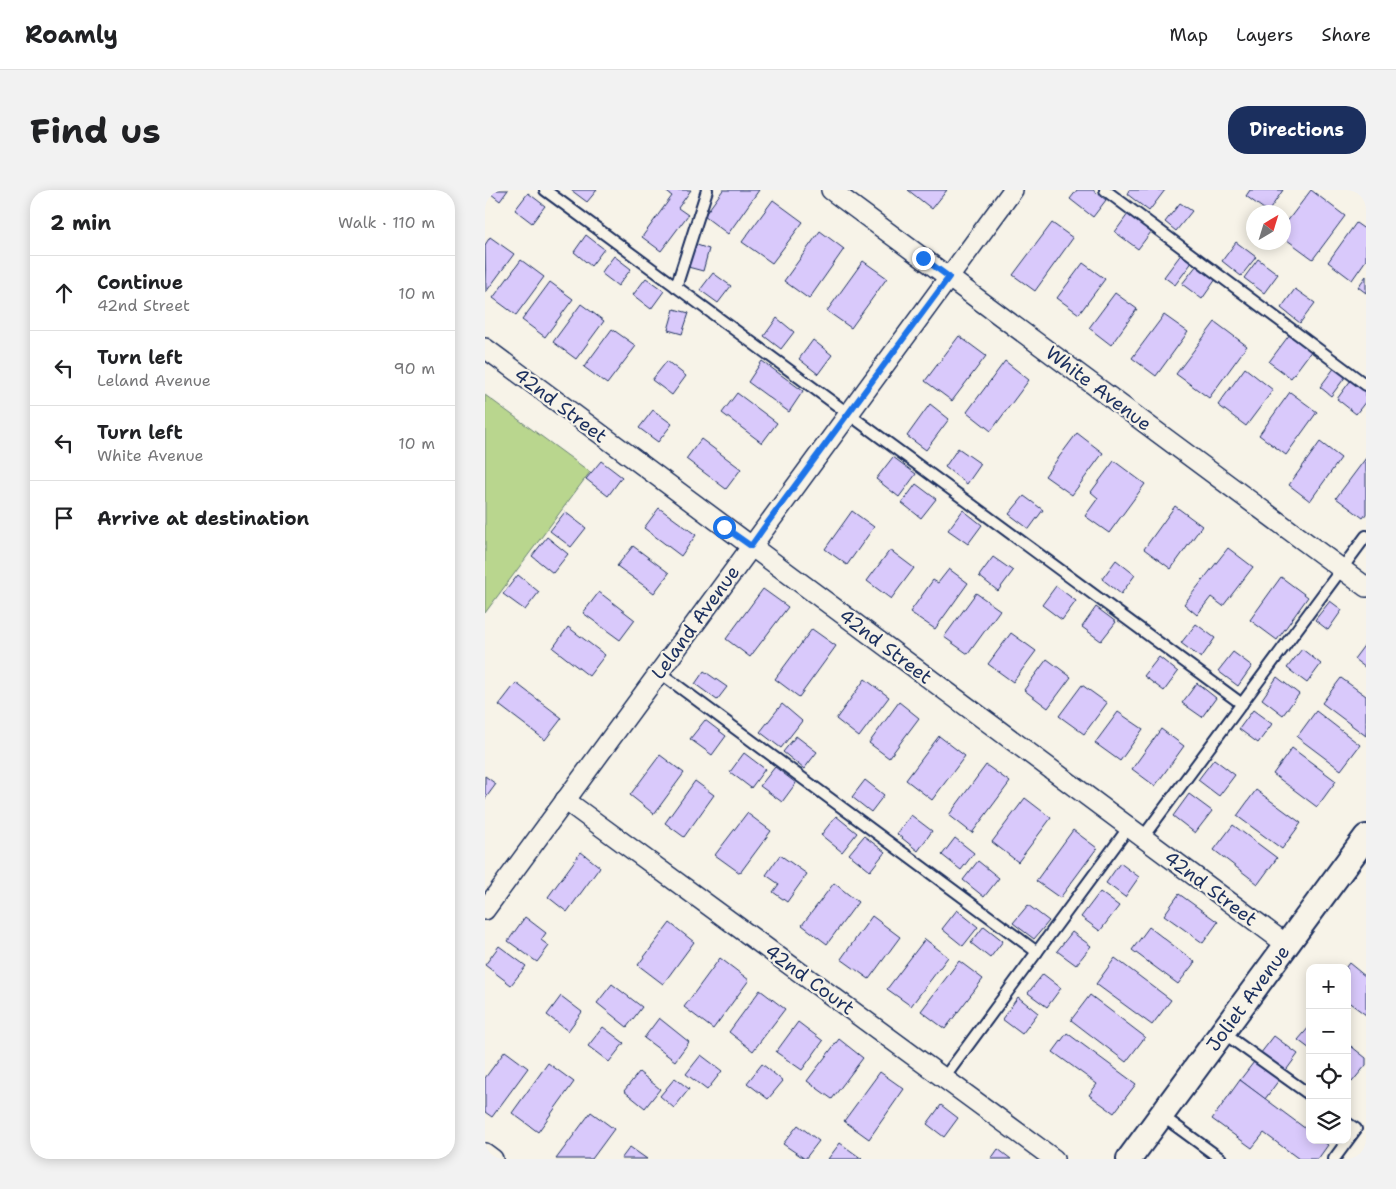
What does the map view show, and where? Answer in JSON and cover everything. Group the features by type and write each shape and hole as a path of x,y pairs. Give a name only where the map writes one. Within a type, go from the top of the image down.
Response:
{"street":[{"name":"White Avenue","path":"831,190 1366,587"},
{"name":"Leland Avenue","path":"485,910 1013,190"},
{"name":"42nd Street","path":"485,348 1287,944"},
{"name":"42nd Court","path":"565,800 1054,1159"},
{"name":"Joliet Avenue","path":"1129,1159 1366,837"},
{"path":"485,1153 493,1159"}],"lane":[{"path":"545,190 1243,704"},
{"path":"676,287 707,190"},
{"path":"1105,190 1366,386"},
{"path":"944,1078 1037,952 1243,704 1366,536"},
{"path":"659,672 1037,952"},
{"path":"1222,1032 1306,1093"},
{"path":"1161,1115 1221,1159"},
{"path":"1351,1126 1356,1129 1351,1136"},
{"path":"1335,1159 1346,1144"}],"green space":[{"path":"485,395 590,472 485,613"}],"building":[{"path":"486,190 508,190 500,201"},
{"path":"571,190 597,190 587,202"},
{"path":"664,190 691,190 678,208 688,215 661,251 642,237 672,196"},
{"path":"723,190 759,190 728,234 704,216"},
{"path":"908,190 947,190 932,209"},
{"path":"1077,190 1093,190 1106,200 1093,217 1070,199"},
{"path":"1129,190 1165,190 1149,211 1127,194"},
{"path":"1250,190 1283,190 1273,205 1258,205 1246,196"},
{"path":"1311,190 1345,216 1313,259 1291,243 1291,216"},
{"path":"528,193 545,206 532,223 515,210"},
{"path":"773,200 803,222 772,263 742,242"},
{"path":"1180,203 1192,211 1176,231 1165,222"},
{"path":"1128,214 1151,232 1138,249 1115,232"},
{"path":"1052,223 1073,238 1035,291 1013,275"},
{"path":"1356,223 1366,230 1366,260 1352,280 1328,262"},
{"path":"820,231 844,249 809,299 784,281"},
{"path":"586,235 604,249 591,266 574,252"},
{"path":"490,237 514,254 486,292 485,245"},
{"path":"1236,242 1256,257 1241,276 1222,261"},
{"path":"694,244 709,249 703,271 688,267"},
{"path":"1182,253 1193,261 1175,285 1164,277"},
{"path":"614,256 631,269 618,286 601,273"},
{"path":"1258,259 1278,274 1264,293 1244,278"},
{"path":"521,260 544,277 516,315 493,298"},
{"path":"863,261 887,278 851,328 827,311"},
{"path":"1083,263 1105,279 1079,314 1057,298"},
{"path":"1197,265 1216,279 1202,299 1182,284"},
{"path":"713,273 731,286 718,303 700,290"},
{"path":"1366,276 1366,293 1358,287"},
{"path":"646,278 664,291 651,309 633,295"},
{"path":"550,282 573,299 545,337 522,320"},
{"path":"1295,289 1315,303 1300,323 1281,308"},
{"path":"1115,293 1137,309 1111,345 1089,328"},
{"path":"581,304 604,321 576,359 553,342"},
{"path":"674,309 689,313 682,334 668,330"},
{"path":"1164,315 1188,332 1156,376 1132,358"},
{"path":"777,318 794,332 781,349 764,336"},
{"path":"1215,322 1247,346 1209,398 1176,374"},
{"path":"612,329 636,346 607,384 584,367"},
{"path":"1290,334 1312,350 1291,378 1269,362"},
{"path":"959,336 986,356 952,401 925,381"},
{"path":"813,340 832,355 818,374 799,359"},
{"path":"667,361 686,376 672,395 652,380"},
{"path":"762,361 803,391 789,412 748,382"},
{"path":"1005,361 1029,380 991,431 967,412"},
{"path":"1335,367 1346,376 1331,396 1320,387"},
{"path":"1245,368 1273,390 1246,426 1218,405"},
{"path":"1351,380 1366,391 1366,401 1356,414 1337,399"},
{"path":"1290,392 1317,412 1286,455 1259,435"},
{"path":"737,393 777,423 762,443 722,413"},
{"path":"930,404 949,419 926,450 907,436"},
{"path":"653,410 672,424 658,442 639,428"},
{"path":"1077,433 1103,453 1072,495 1045,476"},
{"path":"701,439 741,469 726,489 686,459"},
{"path":"1320,442 1341,458 1310,501 1289,485"},
{"path":"958,448 981,464 967,484 945,467"},
{"path":"893,457 916,474 899,497 876,479"},
{"path":"1366,458 1366,514 1363,518 1336,498"},
{"path":"601,461 622,477 608,496 586,479"},
{"path":"1114,461 1145,484 1109,533 1085,516 1098,498 1091,492"},
{"path":"916,484 936,499 921,518 902,503"},
{"path":"1024,496 1043,510 1029,529 1009,514"},
{"path":"1175,506 1202,526 1171,569 1144,549"},
{"path":"659,508 696,535 681,556 644,528"},
{"path":"963,510 982,525 968,544 948,530"},
{"path":"852,511 874,527 847,565 825,549"},
{"path":"565,512 586,528 571,547 550,531"},
{"path":"547,537 568,554 553,573 532,556"},
{"path":"633,546 669,573 654,593 617,566"},
{"path":"1228,548 1253,567 1223,606 1211,597 1197,615 1184,604"},
{"path":"890,550 914,568 891,599 867,581"},
{"path":"993,557 1013,571 998,591 979,576"},
{"path":"1116,560 1135,575 1121,594 1102,579"},
{"path":"949,569 968,583 935,629 910,612 933,580 938,583"},
{"path":"518,575 539,592 525,610 503,594"},
{"path":"1281,577 1308,597 1277,640 1250,620"},
{"path":"1056,586 1076,601 1062,620 1042,605"},
{"path":"763,589 788,607 750,657 726,639"},
{"path":"599,592 635,620 620,640 583,613"},
{"path":"976,593 1000,610 968,654 944,637"},
{"path":"1330,601 1342,610 1328,630 1315,620"},
{"path":"1096,607 1116,622 1101,641 1082,627"},
{"path":"1196,624 1215,638 1201,658 1181,643"},
{"path":"568,627 605,655 589,676 553,648"},
{"path":"812,629 836,646 799,697 775,679"},
{"path":"1011,633 1036,651 1013,682 988,664"},
{"path":"1366,643 1366,668 1354,659"},
{"path":"1302,649 1321,664 1307,683 1287,668"},
{"path":"1233,652 1252,666 1238,686 1218,671"},
{"path":"1159,657 1178,672 1164,691 1144,676"},
{"path":"1047,659 1071,677 1048,708 1024,690"},
{"path":"704,671 727,687 717,700 695,684"},
{"path":"1277,677 1299,694 1283,715 1262,699"},
{"path":"1341,678 1366,696 1366,736 1322,703"},
{"path":"865,679 889,697 859,737 836,719"},
{"path":"516,683 562,718 545,740 499,705"},
{"path":"1197,683 1216,698 1202,717 1182,703"},
{"path":"1082,685 1107,703 1084,734 1059,716"},
{"path":"899,702 919,718 889,758 869,743"},
{"path":"782,704 802,721 781,748 760,732"},
{"path":"1253,710 1272,724 1258,743 1239,729"},
{"path":"1316,711 1360,745 1341,770 1297,737"},
{"path":"1118,712 1143,729 1120,761 1095,743"},
{"path":"705,720 726,736 712,755 690,739"},
{"path":"1161,729 1184,746 1155,786 1132,769"},
{"path":"796,736 817,752 804,769 783,752"},
{"path":"939,736 965,756 932,800 906,780"},
{"path":"1292,748 1336,781 1317,807 1273,774"},
{"path":"744,753 765,769 751,788 730,772"},
{"path":"660,755 684,773 654,814 630,795"},
{"path":"1214,759 1235,775 1219,796 1198,780"},
{"path":"986,765 1010,782 972,833 949,815"},
{"path":"775,767 796,783 782,802 760,786"},
{"path":"485,776 496,784 485,799"},
{"path":"865,780 884,795 871,812 852,797"},
{"path":"695,781 714,795 684,837 665,823"},
{"path":"1256,790 1301,823 1282,849 1237,816"},
{"path":"1189,794 1212,811 1195,833 1173,816"},
{"path":"1025,798 1051,818 1018,862 992,842"},
{"path":"747,813 771,831 740,873 715,855"},
{"path":"911,815 932,831 918,851 897,834"},
{"path":"836,816 857,833 842,852 821,835"},
{"path":"1233,825 1277,858 1258,884 1214,850"},
{"path":"1073,830 1097,848 1060,898 1036,881"},
{"path":"864,836 885,852 870,871 849,854"},
{"path":"955,838 974,853 961,870 942,855"},
{"path":"581,852 600,867 567,912 548,897"},
{"path":"780,855 807,874 787,902 773,892 779,884 766,875"},
{"path":"978,861 999,878 984,897 963,880"},
{"path":"1120,863 1139,877 1125,897 1106,883"},
{"path":"834,883 858,902 827,944 802,925"},
{"path":"1100,892 1119,906 1100,931 1081,917"},
{"path":"1179,894 1218,922 1203,943 1164,915"},
{"path":"1028,905 1049,921 1034,939 1013,923"},
{"path":"957,910 978,927 963,946 942,929"},
{"path":"872,916 900,937 869,979 841,959"},
{"path":"525,917 546,933 541,940 549,946 537,962 508,941"},
{"path":"670,923 694,942 663,984 638,965"},
{"path":"984,926 1003,941 990,958 971,943"},
{"path":"1149,927 1195,962 1178,984 1132,950"},
{"path":"1072,932 1091,946 1076,965 1057,951"},
{"path":"925,939 948,957 911,1006 887,989"},
{"path":"499,946 526,966 511,985 485,965"},
{"path":"720,958 749,980 713,1029 684,1007"},
{"path":"1115,958 1171,1000 1152,1025 1096,984"},
{"path":"959,961 983,979 945,1029 921,1011"},
{"path":"1351,965 1366,977 1366,1015 1351,1004"},
{"path":"1043,974 1061,988 1047,1007 1028,993"},
{"path":"612,984 642,1007 627,1027 597,1003"},
{"path":"760,990 785,1009 753,1051 729,1032"},
{"path":"1090,995 1145,1037 1126,1062 1071,1020"},
{"path":"561,996 582,1012 568,1031 547,1015"},
{"path":"1018,997 1038,1013 1022,1034 1002,1019"},
{"path":"659,1018 689,1042 675,1061 644,1038"},
{"path":"798,1022 823,1041 802,1070 776,1052"},
{"path":"603,1027 624,1043 609,1062 588,1046"},
{"path":"1306,1031 1306,1046 1298,1040"},
{"path":"1067,1033 1136,1084 1114,1113 1089,1095 1097,1084 1053,1052"},
{"path":"1274,1036 1298,1054 1265,1099 1240,1080"},
{"path":"839,1039 863,1058 832,1099 807,1081"},
{"path":"1351,1046 1366,1058 1366,1065 1352,1082"},
{"path":"505,1051 528,1068 492,1117 485,1112 485,1078"},
{"path":"701,1055 722,1071 707,1090 686,1074"},
{"path":"548,1063 574,1082 538,1132 512,1113"},
{"path":"762,1064 783,1081 768,1099 747,1083"},
{"path":"639,1072 660,1089 645,1108 624,1091"},
{"path":"880,1072 904,1089 869,1139 844,1121"},
{"path":"675,1078 689,1089 674,1108 660,1096"},
{"path":"1240,1080 1306,1129 1306,1144 1328,1145 1318,1159 1299,1159 1264,1133 1252,1148 1212,1119"},
{"path":"941,1105 958,1118 944,1137 927,1124"},
{"path":"591,1112 614,1129 592,1159 556,1159"},
{"path":"798,1125 819,1141 805,1159 783,1144"},
{"path":"840,1143 862,1159 828,1159"},
{"path":"630,1147 647,1159 621,1159"},
{"path":"998,1149 1011,1159 991,1159"}],"route":[{"path":"724,527 751,546 949,277 923,258"}]}
